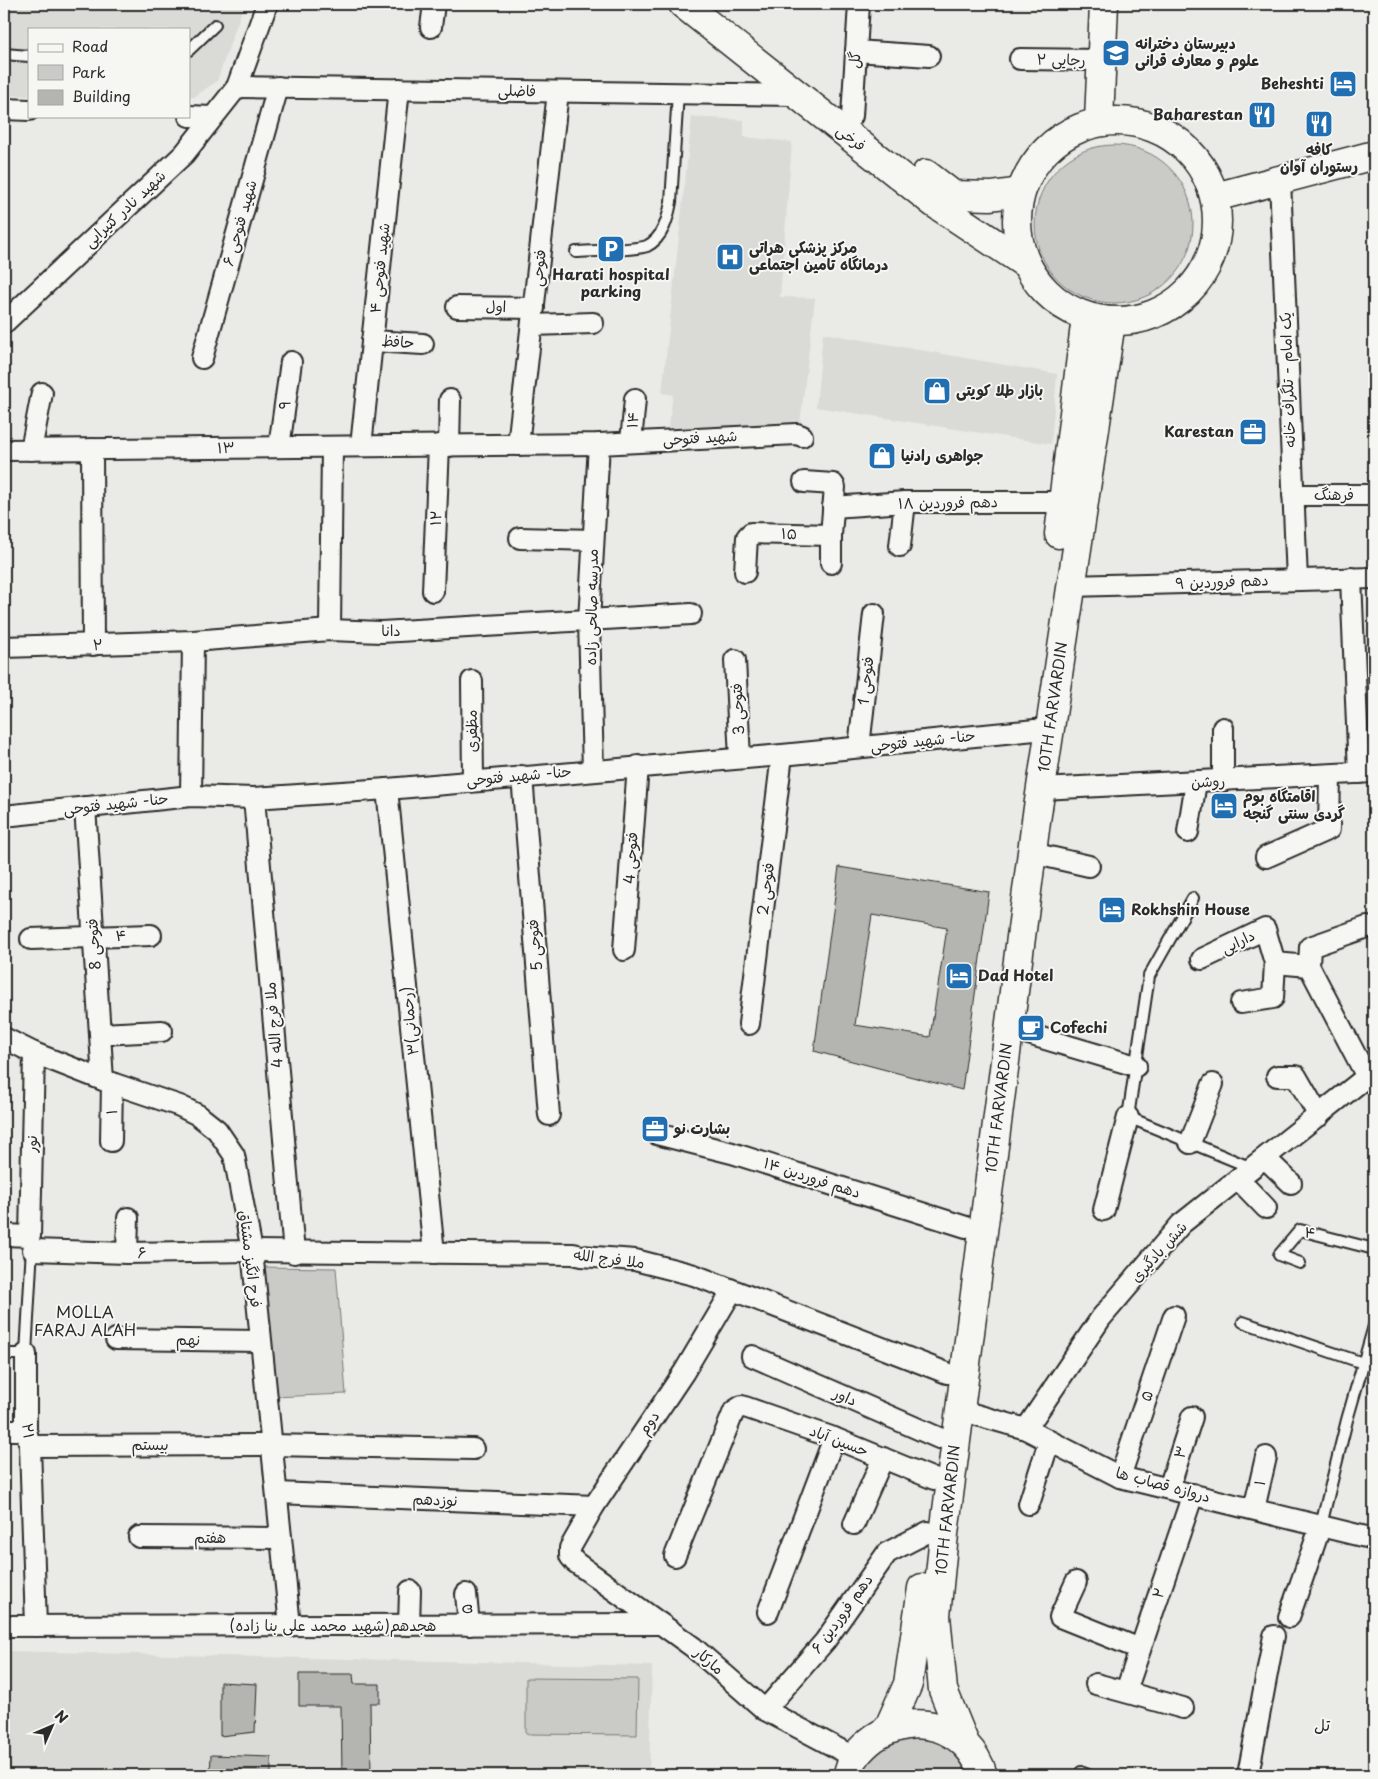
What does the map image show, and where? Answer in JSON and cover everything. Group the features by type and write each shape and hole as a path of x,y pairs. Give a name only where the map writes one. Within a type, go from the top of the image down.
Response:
{"main road":[{"name":"فرخی","path":"683,4 934,203 1026,264"},
{"name":"فرخی","path":"709,4 953,195 992,196 1020,192"},
{"path":"1099,121 1104,4"},
{"path":"1129,120 1159,129 1184,146 1204,169 1215,197 1218,228 1211,259 1195,286 1171,307 1142,319 1098,319 1067,309 1050,297 1036,282 1026,264 1018,241 1016,217 1020,192 1031,167 1049,145 1072,130 1099,121 1129,120"},
{"path":"1215,197 1374,155"},
{"name":"10TH FARVARDIN","path":"888,1729 908,1684 966,1227 1035,730 1063,502 1098,319"},
{"name":"10TH FARVARDIN","path":"966,1744 943,1690 936,1616 959,1410 989,1191 1008,1028 1070,586 1098,319"},
{"path":"851,1766 865,1745 888,1729 915,1723 942,1728 966,1744 979,1763 983,1775"}],"street":[{"name":"شهید نادر کتیرایی","path":"4,323 184,154 237,87 267,4"},
{"path":"431,27 434,4"},
{"name":"گل","path":"852,116 859,4"},
{"path":"856,51 929,56"},
{"name":"رجایی ۲","path":"1020,59 1102,60"},
{"name":"فاضلی","path":"237,87 797,95"},
{"name":"شهید فتوحی ۶","path":"202,358 278,87"},
{"name":"شهید فتوحی ۴","path":"360,446 399,89"},
{"name":"فتوحی","path":"518,445 558,92"},
{"path":"4,109 28,110"},
{"path":"190,116 212,117"},
{"name":"یک امام - تلگراف خانه","path":"1280,180 1297,580"},
{"name":"اول","path":"457,306 593,324"},
{"name":"حافظ","path":"372,341 423,344"},
{"name":"۹","path":"279,447 291,362"},
{"path":"30,450 42,392"},
{"name":"۱۴","path":"631,442 635,399"},
{"path":"444,445 450,400"},
{"name":"شهید فتوحی","path":"598,444 797,434 802,436"},
{"name":"۱۳","path":"4,450 598,444"},
{"name":"مدرسه صالحی زاده","path":"592,770 589,621 598,444"},
{"name":"۱۲","path":"433,591 444,445"},
{"path":"330,630 332,447"},
{"path":"92,449 93,645"},
{"path":"804,482 832,484 835,487 830,535 831,563"},
{"name":"فرهنگ","path":"1293,495 1374,495"},
{"path":"900,546 905,502"},
{"name":"دهم فروردین ۱۸","path":"833,507 905,502 1063,502"},
{"name":"۱۵","path":"745,572 748,535 830,535"},
{"path":"520,538 594,540"},
{"path":"1351,578 1366,773"},
{"name":"دهم فروردین ۹","path":"1070,586 1374,578"},
{"name":"دانا","path":"193,641 330,630 381,632 691,614"},
{"name":"فتوحی 1","path":"859,747 874,614"},
{"path":"191,796 193,641"},
{"name":"۲","path":"4,647 193,641"},
{"name":"فتوحی 3","path":"735,660 740,758"},
{"name":"مظفری","path":"472,681 473,780"},
{"path":"1222,728 1224,781"},
{"name":"حنا- شهید فتوحی","path":"4,816 191,796 254,798 386,789 473,780 782,755 1035,730"},
{"name":"فتوحی 2","path":"749,1024 782,755"},
{"name":"فتوحی 4","path":"624,950 638,766"},
{"name":"روشن","path":"1041,789 1366,773"},
{"path":"1266,857 1329,829 1330,775"},
{"name":"فتوحی 5","path":"522,776 549,1116"},
{"path":"1188,832 1196,782"},
{"name":"۳(رحمانی)","path":"386,789 434,1253"},
{"name":"4 ملا فرج الله","path":"254,798 294,1253"},
{"name":"فتوحی 8","path":"85,807 100,1034 108,1082"},
{"path":"1032,853 1089,866"},
{"path":"1367,927 1310,947 1309,966 1371,1074"},
{"name":"دارایی","path":"1202,959 1265,929 1276,962"},
{"name":"۴","path":"31,939 151,935"},
{"path":"1241,1003 1273,998 1276,962 1309,966"},
{"path":"1008,1028 1136,1066"},
{"path":"100,1034 162,1031"},
{"name":"فرح انگیز مشتاق","path":"4,1038 34,1053 108,1082 180,1106 198,1115 217,1130 234,1155 252,1250 290,1626"},
{"name":"نور","path":"31,1243 34,1053"},
{"name":"شش بادگیری","path":"1026,1429 1102,1318 1181,1224 1371,1074"},
{"path":"1277,1076 1296,1076 1319,1116"},
{"name":"۱","path":"108,1082 111,1141"},
{"path":"1190,1143 1213,1084"},
{"path":"1104,1210 1128,1117"},
{"name":"دهم فروردین ۱۴","path":"657,1134 732,1153 966,1227"},
{"path":"1252,1169 1291,1183"},
{"path":"1252,1169 1266,1208"},
{"path":"127,1254 128,1218"},
{"name":"۶","path":"4,1235 31,1243 127,1254 252,1250"},
{"name":"ملا فرج الله","path":"252,1250 294,1253 573,1254 635,1260 694,1275 947,1373"},
{"name":"دوم","path":"570,1556 570,1548 594,1506 684,1372 732,1291"},
{"name":"۵","path":"1120,1477 1174,1316"},
{"name":"نهم","path":"116,1339 260,1341"},
{"name":"۲۱","path":"26,1354 36,1626"},
{"name":"داور","path":"752,1356 939,1438"},
{"name":"حسین آباد","path":"675,1556 734,1411 742,1406 834,1438 934,1479"},
{"name":"دروازه قصاب ها","path":"959,1410 1026,1429 1120,1477 1374,1539"},
{"name":"۳","path":"1169,1488 1192,1416"},
{"name":"بیستم","path":"4,1430 28,1438 473,1449"},
{"path":"768,1612 834,1438"},
{"path":"1029,1504 1049,1442"},
{"name":"۱","path":"1254,1509 1266,1457"},
{"path":"854,1524 884,1458"},
{"name":"نوزدهم","path":"277,1493 594,1506"},
{"name":"۲","path":"1126,1692 1192,1494"},
{"path":"1289,1617 1321,1525"},
{"name":"دهم فروردین ۶","path":"765,1710 825,1640 887,1553 928,1532"},
{"name":"هفتم","path":"139,1537 281,1538"},
{"name":"مارکار","path":"570,1556 575,1562 693,1647 765,1710 851,1766"},
{"path":"1076,1582 1060,1617 1140,1649"},
{"path":"409,1626 410,1591"},
{"name":"۵","path":"466,1594 469,1625"},
{"name":"هجدهم(شهید محمد علی بنا زاده)","path":"4,1626 662,1624"},
{"path":"1248,1775 1274,1636"},
{"path":"1096,1684 1183,1708"}],"lane":[{"path":"190,49 216,25"},
{"path":"4,54 28,56"},
{"path":"576,252 646,246 659,235 668,220 671,202 678,94"},
{"path":"1193,898 1149,976 1128,1117 1252,1169"},
{"name":"۴","path":"1300,1264 1279,1255 1300,1230 1374,1249"},
{"name":"۲۱","path":"26,1354 31,1243"},
{"path":"1243,1322 1363,1363"},
{"path":"1321,1525 1374,1326"},
{"path":"4,1354 26,1354"},
{"path":"1080,1775 1081,1772 1088,1775"}],"shaded area":[{"path":"4,4 244,4 217,81 194,97 190,97 190,28 28,28 28,96 4,95"},
{"name":"مرکز پزشکی هراتی درمانگاه تامین اجتماعی","path":"692,117 744,120 744,137 792,142 780,297 815,298 800,424 668,428 673,395 662,393"},
{"name":"بازار طلا کویتی","path":"823,333 1057,374 1051,444 816,407"},
{"path":"4,1651 652,1666 649,1775 4,1775"}],"green space":[{"path":"1106,145 1122,145 1151,154 1170,168 1180,180 1187,194 1193,216 1193,232 1187,254 1180,268 1170,280 1158,290 1144,297 1122,303 1106,303 1084,297 1070,290 1048,268 1041,254 1035,232 1035,216 1041,194 1048,180 1070,158 1084,151"},
{"path":"259,1267 336,1268 346,1394 272,1397"},
{"path":"526,1678 638,1679 637,1735 526,1734"},
{"path":"909,1734 937,1741 953,1750 959,1756 966,1775 863,1775 870,1759 875,1753 893,1741"}],"building":[{"name":"Dad Hotel","path":"839,867 989,892 962,1090 814,1051","holes":["872,915 947,928 930,1037 855,1025"]},
{"path":"299,1674 353,1674 354,1684 380,1684 380,1703 370,1703 371,1775 342,1775 341,1706 299,1706"},
{"path":"220,1682 257,1684 255,1732 220,1736"},
{"path":"211,1755 271,1757 271,1775 210,1775"}],"place":[{"name":"دبیرستان دخترانه علوم و معارف قرانی","path":"1116,53"},
{"name":"Beheshti","path":"1343,84"},
{"name":"Baharestan","path":"1262,115"},
{"name":"کافه رستوران آوان","path":"1319,124"},
{"name":"Harati hospital parking","path":"611,249"},
{"name":"مرکز پزشکی هراتی درمانگاه تامین اجتماعی","path":"730,257"},
{"name":"بازار طلا کویتی","path":"937,391"},
{"name":"Karestan","path":"1253,432"},
{"name":"جواهری رادنیا","path":"882,456"},
{"name":"اقامتگاه بوم گردی سنتی گنجه","path":"1224,806"},
{"name":"Rokhshin House","path":"1112,910"},
{"name":"Dad Hotel","path":"959,976"},
{"name":"Cofechi","path":"1031,1028"},
{"name":"بشارت نو","path":"655,1129"}],"district":[{"name":"MOLLA FARAJ ALAH","path":"85,1321"},
{"name":"تل","path":"1322,1725"}]}
